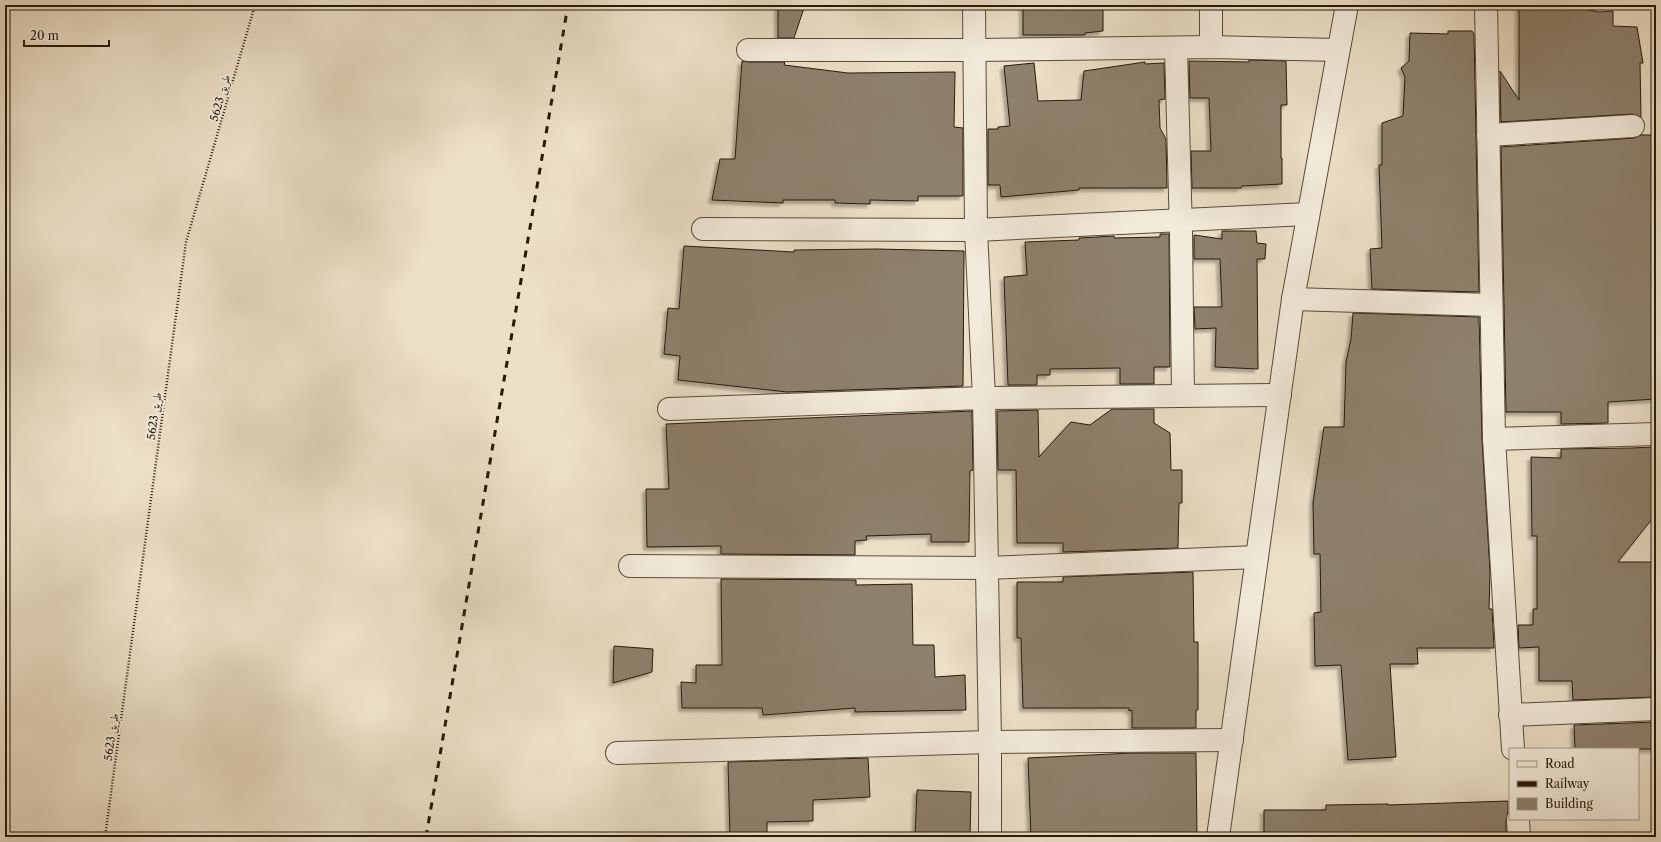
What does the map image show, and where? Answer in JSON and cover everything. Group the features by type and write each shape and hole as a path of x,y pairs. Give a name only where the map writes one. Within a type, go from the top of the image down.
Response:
{"street":[{"path":"974,5 976,230 984,398 990,742 990,837"},
{"path":"1211,5 1212,47"},
{"path":"1218,837 1293,299 1347,5"},
{"path":"1486,5 1494,439 1513,748"},
{"path":"748,50 975,50 1212,47 1338,50"},
{"path":"1176,48 1181,220 1183,396"},
{"path":"1488,135 1633,126"},
{"path":"703,229 976,230 1308,214"},
{"path":"1293,299 1491,306"},
{"path":"669,409 984,398 1280,396"},
{"path":"1494,439 1656,434"},
{"path":"630,566 987,568 1257,557"},
{"path":"1510,715 1656,710"},
{"path":"617,753 990,742 1232,740"},
{"path":"1518,820 1519,837"}],"path":[{"name":"طريق 5623","path":"105,837 186,242 255,5"}],"building":[{"path":"778,5 805,5 794,38 778,38"},
{"path":"1023,5 1103,5 1103,31 1085,33 1085,35 1023,35"},
{"path":"1519,5 1575,5 1575,7 1599,12 1613,11 1613,26 1637,27 1643,63 1640,63 1641,117 1632,114 1501,122 1500,71 1519,100"},
{"path":"1448,31 1472,31 1474,34 1479,292 1372,289 1370,249 1382,248 1379,165 1382,165 1382,123 1403,116 1405,77 1401,68 1409,61 1410,33 1448,34"},
{"path":"1249,60 1286,61 1287,105 1281,105 1282,184 1242,186 1241,188 1192,188 1191,151 1211,151 1209,98 1190,98 1189,61 1249,62"},
{"path":"742,61 785,62 784,65 848,73 955,72 954,127 963,128 963,196 918,196 918,201 870,200 870,204 835,203 835,200 783,200 783,203 712,200 720,159 735,159"},
{"path":"1145,62 1145,64 1164,63 1165,99 1159,100 1160,128 1166,139 1167,188 1079,188 1079,190 1001,197 1000,185 988,185 988,129 998,129 998,127 1010,126 1004,66 1034,63 1038,101 1081,100 1084,71"},
{"path":"1641,135 1653,135 1656,205 1656,399 1608,402 1608,423 1561,424 1561,412 1506,412 1501,147 1634,138"},
{"path":"1222,231 1256,231 1257,243 1266,244 1265,259 1257,259 1258,369 1215,367 1216,328 1195,329 1194,307 1222,307 1220,259 1194,259 1194,235 1222,239"},
{"path":"1160,234 1169,234 1170,367 1154,367 1154,384 1120,384 1120,368 1050,369 1050,375 1037,375 1037,385 1008,385 1004,277 1027,275 1025,242 1079,240 1079,238 1114,236 1114,238 1160,237"},
{"path":"684,246 794,252 794,250 877,249 964,251 963,386 787,392 678,380 680,356 664,354 668,308 679,309"},
{"path":"1353,313 1479,317 1482,440 1490,571 1489,609 1492,609 1494,648 1417,648 1418,664 1390,664 1396,757 1348,760 1341,665 1315,666 1314,613 1321,612 1320,554 1314,554 1313,503 1324,427 1344,427 1346,362 1351,339"},
{"path":"1112,409 1154,409 1154,423 1170,433 1171,470 1182,470 1182,503 1179,503 1178,548 1063,552 1063,543 1017,543 1016,470 998,470 997,411 1038,410 1039,457 1071,422 1090,425"},
{"path":"972,411 973,470 970,471 969,542 931,542 931,534 866,536 867,540 855,541 855,555 721,554 721,546 647,547 646,489 669,489 666,424"},
{"path":"1655,447 1655,465 1652,489 1656,501 1656,514 1618,562 1656,562 1656,697 1573,700 1572,681 1539,681 1539,647 1519,648 1518,625 1533,625 1533,609 1537,609 1537,536 1532,536 1531,457 1561,458 1561,449"},
{"path":"1193,572 1194,642 1198,642 1198,710 1196,710 1196,728 1132,728 1132,710 1129,711 1129,708 1023,708 1021,638 1017,638 1017,582 1063,582 1063,577"},
{"path":"721,579 856,580 856,585 912,584 913,645 934,645 935,677 965,675 966,710 855,712 855,708 763,715 762,708 682,708 681,682 696,683 696,665 722,665"},
{"path":"614,646 653,649 652,672 613,683"},
{"path":"1656,722 1656,749 1575,748 1574,725"},
{"path":"1132,753 1196,753 1197,837 1031,837 1028,758"},
{"path":"868,758 870,797 813,800 813,821 767,822 767,837 730,837 728,762"},
{"path":"917,790 971,792 970,837 915,837"},
{"path":"1508,801 1506,837 1264,837 1264,810 1326,810 1326,805 1388,805"}],"railway":[{"path":"426,837 568,5"}]}
